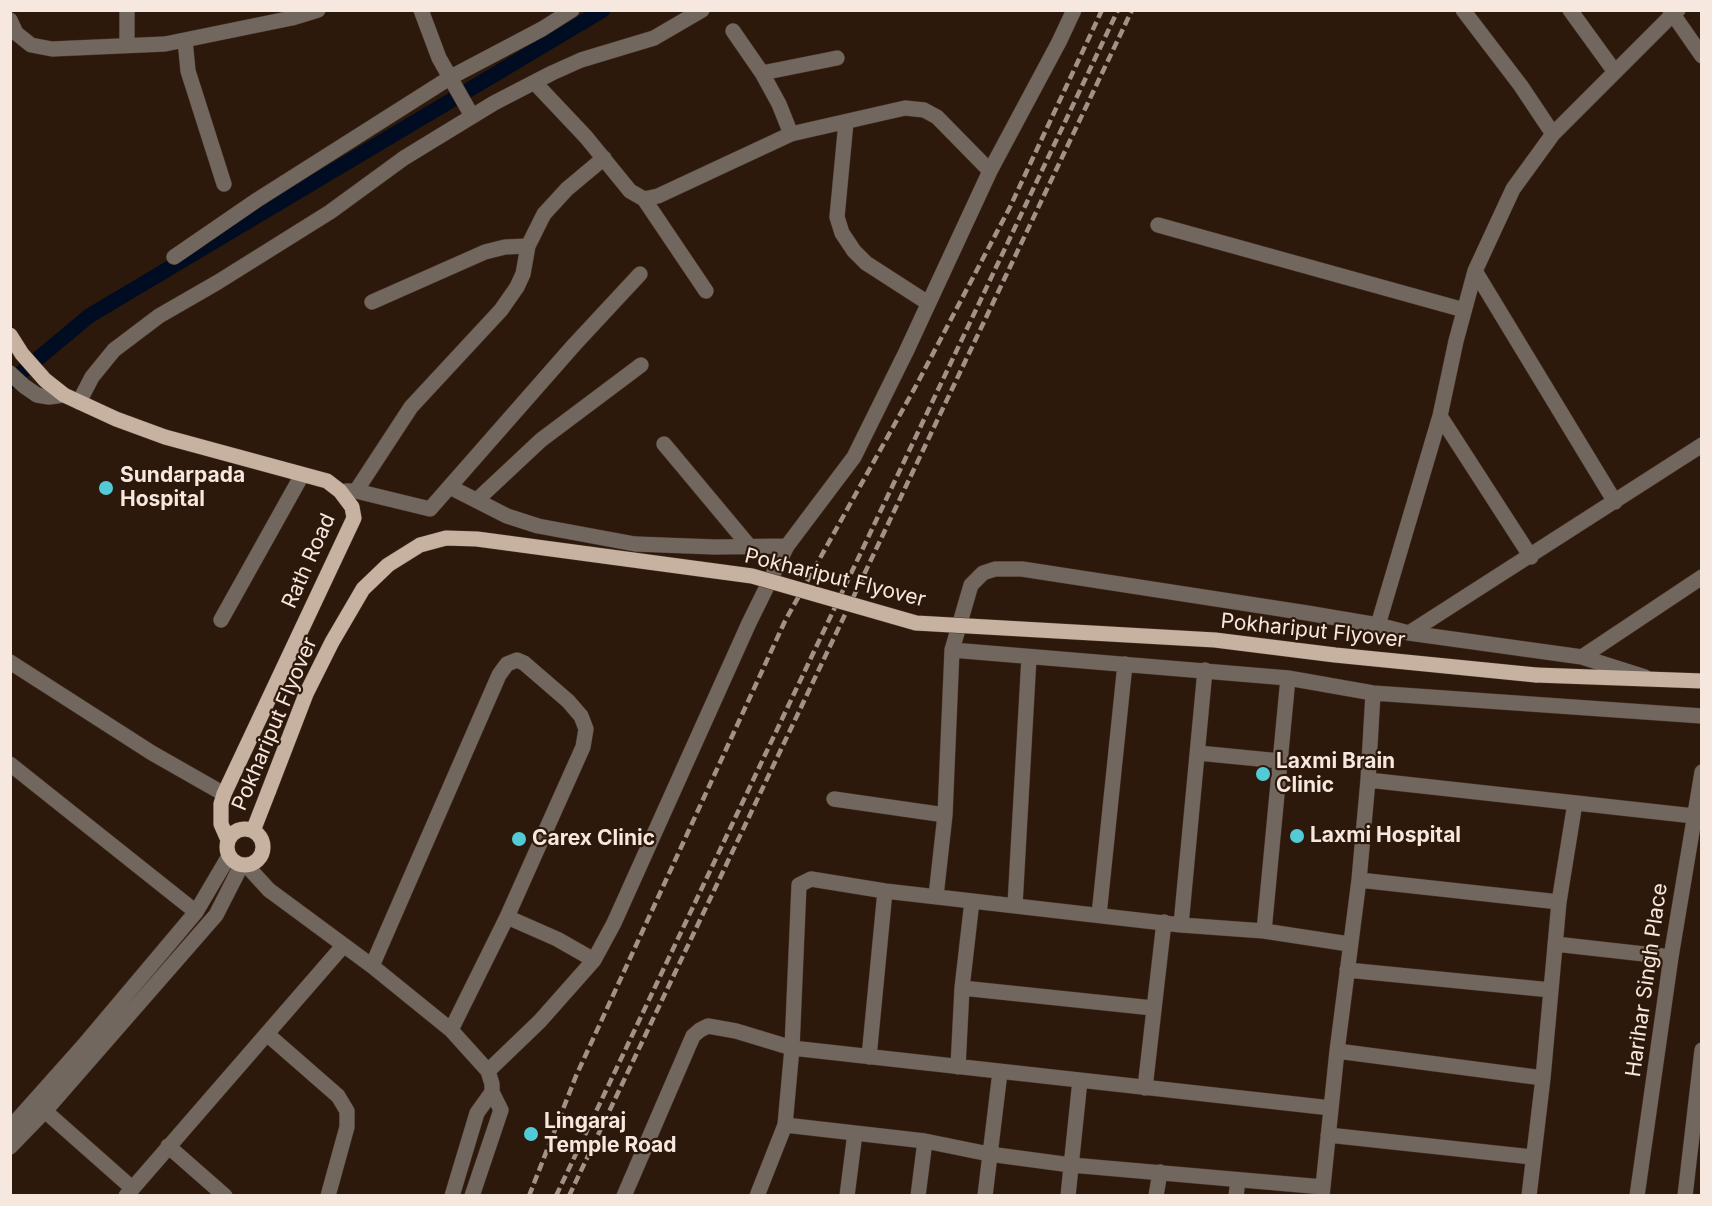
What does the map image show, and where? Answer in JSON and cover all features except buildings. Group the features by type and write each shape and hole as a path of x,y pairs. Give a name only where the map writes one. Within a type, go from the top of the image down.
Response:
{"main road":[{"name":"Rath Road","path":"14,343 45,380 64,395 116,419 165,437 327,482 348,491 354,518 224,794 221,804 222,824 236,857"},
{"name":"Pokhariput Flyover","path":"253,831 306,694 332,642 363,589 388,566 420,544 446,538 477,539 752,576 916,623 1215,640 1335,655 1536,675 1701,681"},
{"path":"247,829 261,838 264,849 258,860 236,857 236,832 247,829"}],"street":[{"path":"126,45 127,10"},
{"path":"10,20 16,33 31,45 52,49 165,44 318,10"},
{"path":"421,10 439,58 471,116"},
{"path":"174,257 257,200 451,77 542,29 572,10"},
{"path":"79,402 92,377 114,350 159,316 330,212 404,158 471,116 535,82 581,60 654,38 702,10"},
{"path":"488,1071 540,1021 594,960 614,923 744,633 787,546 854,457 990,171 1074,10"},
{"path":"1463,10 1521,86 1553,134"},
{"path":"1570,10 1615,72"},
{"path":"1378,625 1440,416 1475,271 1513,189 1553,134 1674,12 1701,56"},
{"path":"733,31 762,73 791,134"},
{"path":"185,40 188,71 224,184"},
{"path":"762,73 837,58"},
{"path":"535,82 604,158 630,191 644,199 706,291"},
{"path":"644,199 658,195 791,134 905,108 924,110 937,117 990,171"},
{"path":"846,122 837,218 842,233 854,251 866,263 928,303"},
{"path":"604,158 567,189 544,214 528,246 523,274 507,303 411,407 348,491 430,509 574,345 640,274"},
{"path":"1158,225 1464,310"},
{"path":"372,302 484,252 506,247 528,246"},
{"path":"1475,271 1615,502"},
{"path":"478,499 541,440 641,364"},
{"path":"10,373 38,395 49,397 64,395"},
{"path":"1440,416 1531,556"},
{"path":"664,444 750,547"},
{"path":"1409,633 1701,445"},
{"path":"221,620 302,475"},
{"path":"450,486 507,516 538,526 635,544 787,546"},
{"path":"936,896 945,815 952,650 971,585 982,573 995,569 1033,571 1378,625 1409,633 1582,657 1651,679"},
{"path":"1582,657 1701,577"},
{"path":"952,650 1288,678 1373,693 1701,716"},
{"path":"1015,906 1029,657"},
{"path":"372,966 499,675 507,664 517,660 524,663 568,701 580,716 586,729 583,747 507,917 451,1030"},
{"path":"10,662 152,753 224,794"},
{"path":"1099,915 1125,664"},
{"path":"1181,925 1205,670"},
{"path":"1264,931 1288,678"},
{"path":"785,1125 925,1141 989,1154 1071,1166 1160,1172 1237,1188 1323,1191 1349,944 1359,880 1373,693"},
{"path":"1198,753 1280,761"},
{"path":"10,764 196,912"},
{"name":"Harihar Singh Place","path":"1637,1196 1671,957 1701,772"},
{"path":"1368,780 1694,816"},
{"path":"834,799 945,815"},
{"path":"1529,1196 1543,1078 1559,902 1575,803"},
{"path":"10,1128 84,1045 196,912 236,857"},
{"path":"236,857 269,890 372,966 451,1030 488,1071 492,1092 501,1110 472,1196"},
{"path":"10,1147 45,1112 216,915 227,896 236,857"},
{"path":"757,1196 785,1125 792,1048 799,885 811,879 885,891 1181,925 1264,931 1349,944"},
{"path":"1359,880 1559,902"},
{"path":"869,1057 885,891"},
{"path":"958,1067 962,988 972,901"},
{"path":"507,917 557,939 594,960"},
{"path":"1144,1088 1164,922"},
{"path":"1555,944 1671,957"},
{"path":"45,1112 129,1192 343,946"},
{"path":"1347,970 1551,990"},
{"path":"962,988 1153,1008"},
{"path":"624,1196 693,1036 708,1026 792,1048 1331,1108"},
{"path":"267,1034 338,1096 346,1111 347,1128 328,1196"},
{"path":"1685,1196 1701,1050"},
{"path":"1337,1051 1543,1078"},
{"path":"985,1196 1000,1072"},
{"path":"1068,1196 1080,1080"},
{"path":"452,1196 477,1113 492,1092"},
{"path":"847,1196 855,1133"},
{"path":"1328,1135 1532,1157"},
{"path":"918,1196 925,1141"},
{"path":"168,1146 225,1196"},
{"path":"1156,1196 1160,1172"}],"waterway":[{"path":"10,382 89,316 603,10"}],"railway":[{"path":"529,1196 576,1076 785,621 917,384 1010,207 1102,10"},
{"path":"556,1196 1118,10"},
{"path":"569,1196 1132,10"}],"place":[{"name":"Sundarpada Hospital","path":"106,488"},
{"name":"Laxmi Brain Clinic","path":"1263,774"},
{"name":"Laxmi Hospital","path":"1297,836"},
{"name":"Carex Clinic","path":"519,839"},
{"name":"Lingaraj Temple Road","path":"531,1134"}]}
